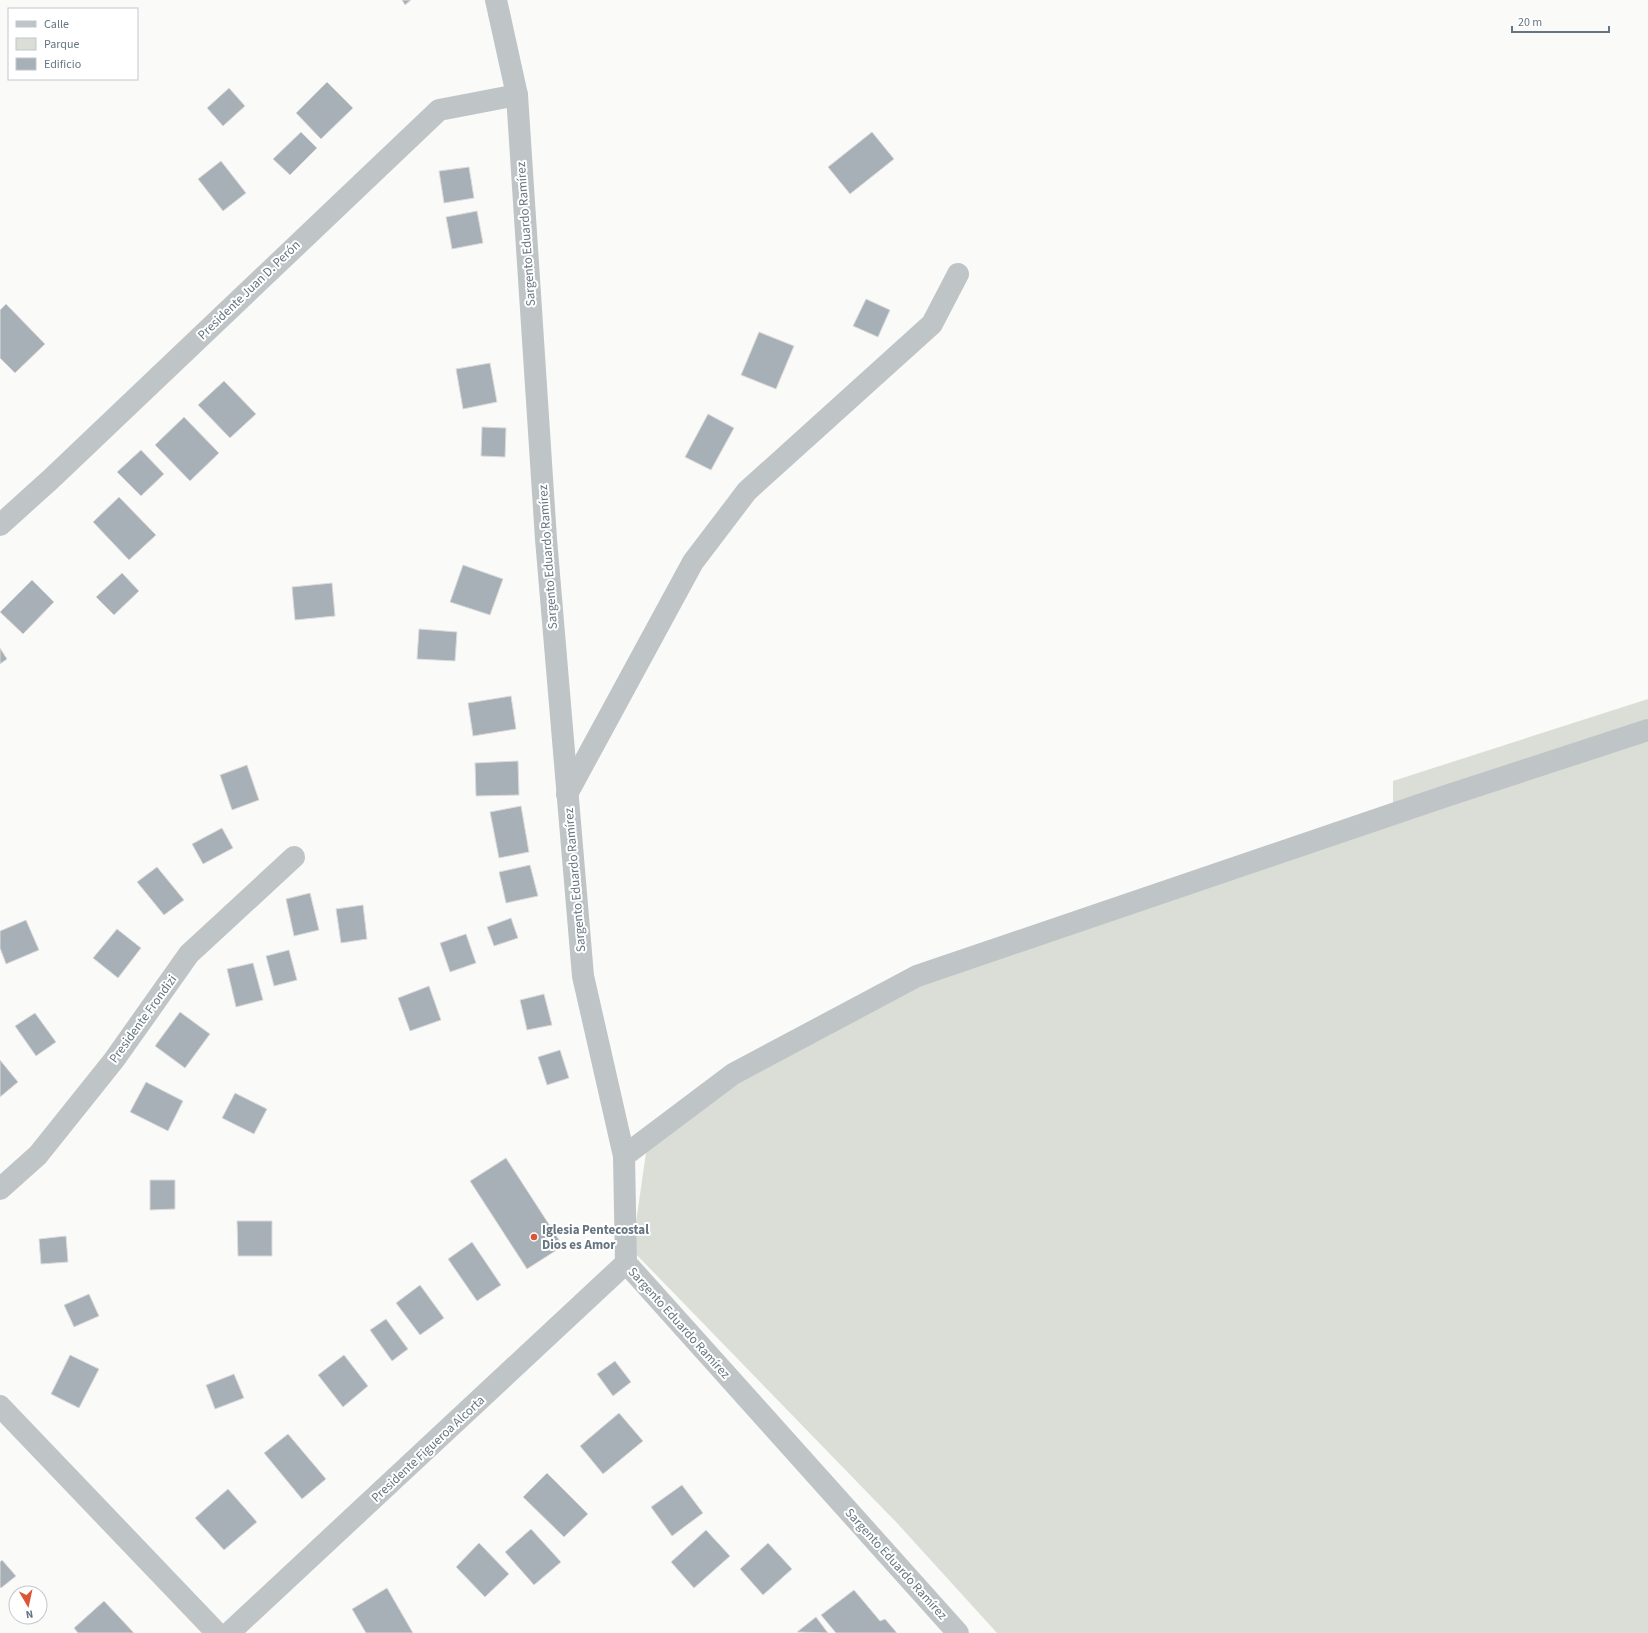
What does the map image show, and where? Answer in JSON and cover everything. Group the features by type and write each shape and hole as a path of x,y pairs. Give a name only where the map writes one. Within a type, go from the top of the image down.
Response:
{"street":[{"name":"Sargento Eduardo Ramírez","path":"496,0 517,95 546,539 583,976 624,1156 626,1263 958,1633"},
{"name":"Presidente Juan D. Perón","path":"0,525 51,479 439,110 517,95"},
{"path":"568,794 693,562 747,491 932,324 958,274"},
{"path":"624,1156 733,1074 917,976 1438,798 1648,730"},
{"name":"Presidente Frondizi","path":"0,1189 38,1155 114,1060 189,954 294,857"},
{"name":"Presidente Figueroa Alcorta","path":"229,1633 626,1263"},
{"path":"0,1406 217,1633"}],"green space":[{"path":"1648,699 1648,1633 997,1633 897,1523 632,1250 648,1139 841,1017 1086,921 1393,825 1393,781"}],"building":[{"path":"402,0 411,0 405,5"},
{"path":"327,82 353,108 321,139 296,113"},
{"path":"229,88 245,106 223,126 207,108"},
{"path":"301,132 317,148 290,175 273,159"},
{"path":"872,132 894,159 850,194 828,167"},
{"path":"221,161 246,193 223,211 198,179"},
{"path":"469,167 474,198 444,203 439,171"},
{"path":"477,211 483,243 452,249 446,217"},
{"path":"866,299 890,310 878,337 853,326"},
{"path":"6,304 45,344 15,373 0,358 0,310"},
{"path":"759,332 794,346 776,389 741,375"},
{"path":"490,363 497,402 463,409 456,369"},
{"path":"224,381 256,414 230,438 198,405"},
{"path":"708,414 734,428 711,470 685,457"},
{"path":"184,417 219,453 190,481 155,445"},
{"path":"482,427 506,428 505,457 481,456"},
{"path":"141,450 164,474 141,496 117,472"},
{"path":"119,497 156,535 129,560 93,522"},
{"path":"463,565 503,579 490,615 450,602"},
{"path":"122,573 139,591 114,615 96,597"},
{"path":"32,580 54,602 23,634 0,612"},
{"path":"332,583 335,616 295,620 292,587"},
{"path":"419,629 457,632 455,661 417,659"},
{"path":"0,648 7,659 0,664"},
{"path":"511,696 516,729 473,736 468,703"},
{"path":"518,761 519,795 476,796 475,763"},
{"path":"247,765 259,800 232,810 220,775"},
{"path":"521,806 529,852 499,858 490,812"},
{"path":"222,828 233,848 203,864 192,844"},
{"path":"530,865 538,896 506,903 499,872"},
{"path":"157,867 184,900 164,915 137,882"},
{"path":"310,893 319,930 294,936 286,899"},
{"path":"363,905 367,939 341,943 336,909"},
{"path":"511,918 518,938 494,946 487,927"},
{"path":"26,920 39,950 6,964 0,948 0,931"},
{"path":"117,929 141,948 118,978 93,958"},
{"path":"466,934 476,963 450,972 440,943"},
{"path":"289,950 297,980 274,986 266,956"},
{"path":"253,963 263,1000 236,1007 227,969"},
{"path":"429,986 441,1020 410,1031 398,998"},
{"path":"544,994 552,1025 527,1030 520,1000"},
{"path":"180,1012 210,1034 185,1068 155,1046"},
{"path":"35,1013 56,1042 36,1056 15,1026"},
{"path":"560,1050 569,1078 547,1085 538,1057"},
{"path":"0,1060 18,1082 0,1097"},
{"path":"146,1082 183,1101 168,1131 130,1112"},
{"path":"235,1093 267,1109 254,1134 222,1118"},
{"path":"506,1158 563,1246 527,1269 470,1181"},
{"path":"150,1180 175,1180 175,1209 150,1210"},
{"path":"237,1221 272,1221 272,1256 238,1256"},
{"path":"66,1236 68,1262 41,1264 39,1239"},
{"path":"472,1242 501,1285 477,1301 448,1259"},
{"path":"420,1285 444,1318 420,1335 396,1303"},
{"path":"89,1294 99,1316 74,1327 64,1305"},
{"path":"386,1319 408,1349 392,1361 370,1330"},
{"path":"70,1355 99,1369 79,1408 51,1394"},
{"path":"344,1355 368,1386 343,1407 318,1375"},
{"path":"615,1361 631,1382 613,1396 597,1374"},
{"path":"234,1374 244,1398 215,1409 206,1385"},
{"path":"619,1413 643,1441 603,1474 580,1446"},
{"path":"288,1434 326,1479 302,1499 264,1453"},
{"path":"547,1473 588,1514 564,1537 523,1497"},
{"path":"682,1485 703,1513 672,1536 651,1507"},
{"path":"228,1489 257,1522 224,1550 195,1518"},
{"path":"531,1529 561,1562 534,1585 505,1552"},
{"path":"706,1530 730,1556 694,1588 671,1562"},
{"path":"479,1543 509,1574 485,1597 456,1567"},
{"path":"768,1543 792,1569 763,1595 740,1569"},
{"path":"2,1560 16,1576 1,1588 0,1562"},
{"path":"387,1588 413,1633 366,1633 352,1609"},
{"path":"854,1590 880,1621 885,1619 897,1633 836,1633 821,1615"},
{"path":"104,1601 134,1633 78,1633 74,1628"},
{"path":"816,1617 828,1633 797,1632"}],"place":[{"name":"Iglesia Pentecostal Dios es Amor","path":"534,1237"}]}
